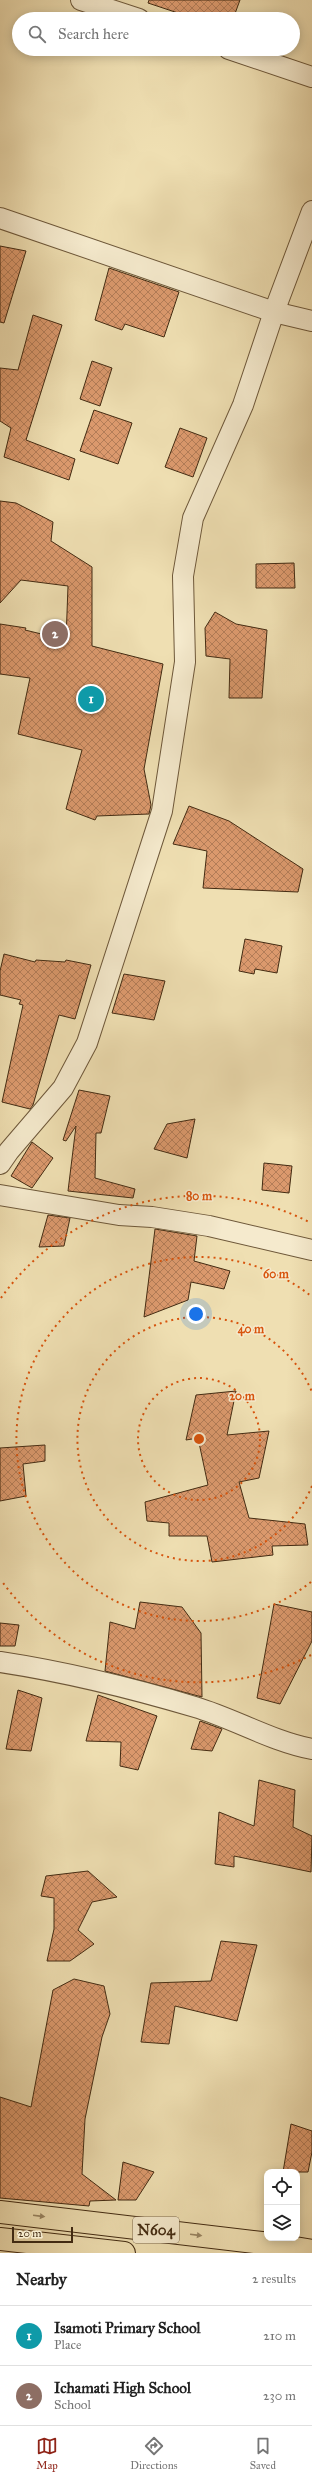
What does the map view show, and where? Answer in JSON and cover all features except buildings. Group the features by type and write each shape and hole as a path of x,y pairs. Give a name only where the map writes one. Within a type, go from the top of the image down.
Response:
{"highway":[{"name":"N604","path":"0,2212 271,2244 312,2251"},
{"name":"N604","path":"12,2245 124,2253"}],"street":[{"path":"81,0 117,12"},
{"path":"251,56 312,76"},
{"path":"0,1164 9,1150 63,1088 87,1044 162,811 185,662 183,576 191,525 201,496 243,405 274,312 312,211"},
{"path":"0,218 274,312 312,321"},
{"path":"0,1195 112,1214 209,1226 312,1250"},
{"path":"0,1662 55,1671 196,1707 268,1735 312,1749"}],"place":[{"name":"Ichamati High School","path":"55,634"},
{"name":"Isamoti Primary School","path":"91,699"}]}
